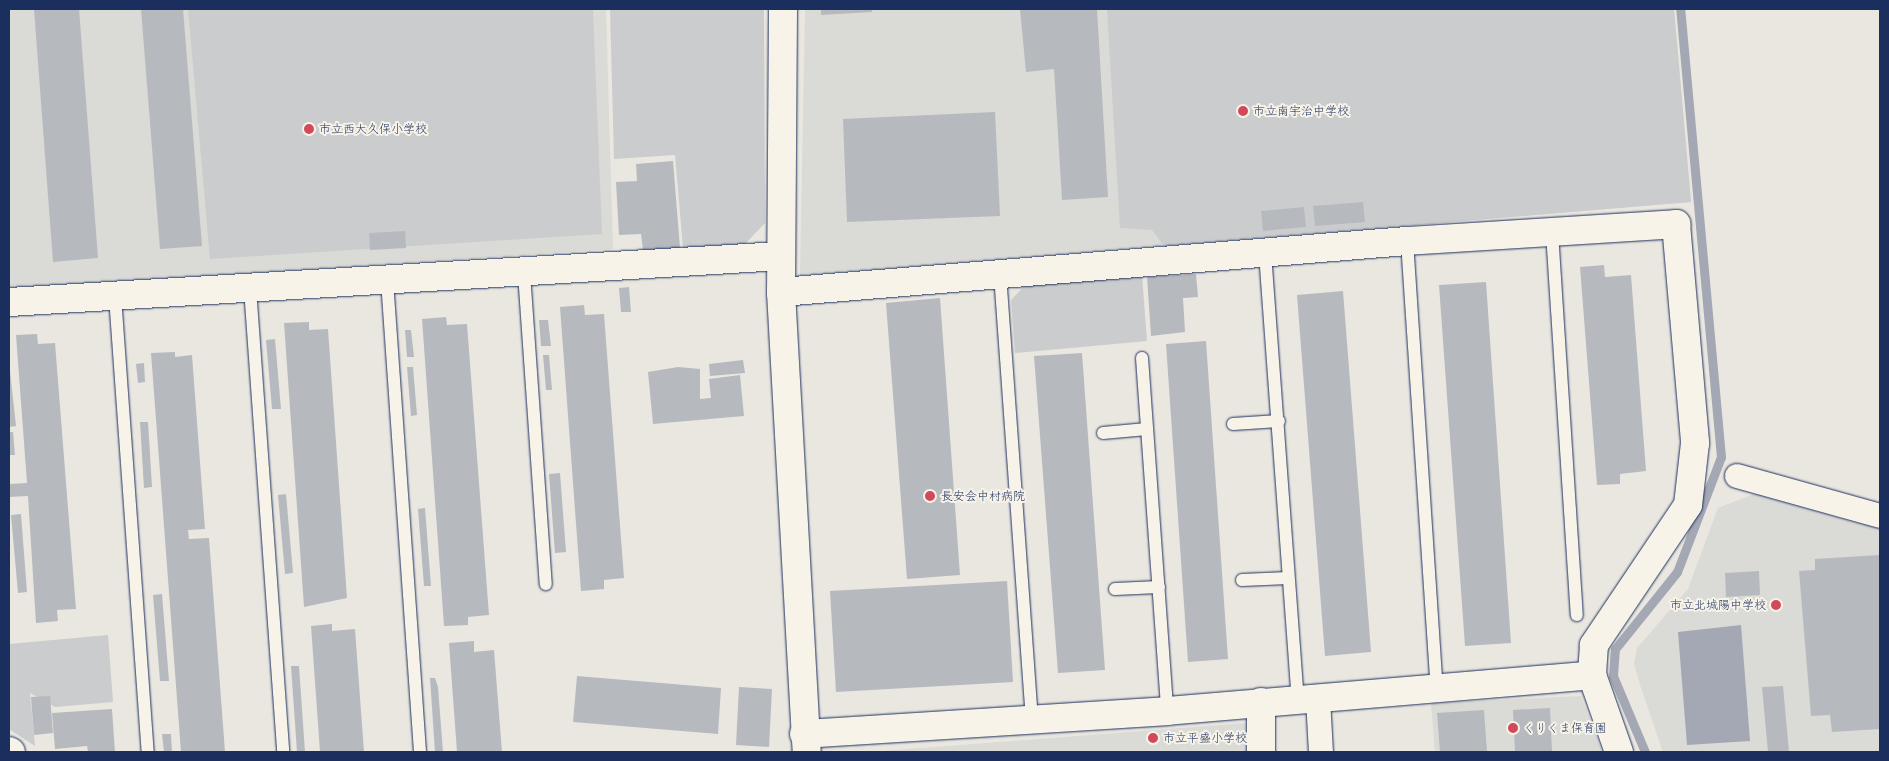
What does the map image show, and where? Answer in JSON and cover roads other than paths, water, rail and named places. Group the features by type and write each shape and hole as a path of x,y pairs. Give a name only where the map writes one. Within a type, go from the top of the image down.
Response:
{"street":[{"path":"783,9 781,292 806,743 1032,721 1261,702 1308,700 1592,675"},
{"path":"781,292 1407,241 1676,224 1695,444 1688,505 1594,645 1592,675 1619,752"},
{"path":"9,302 780,256"},
{"path":"1736,476 1880,516"},
{"path":"1308,700 1321,752"},
{"path":"1261,702 1261,752"}],"lane":[{"path":"1552,232 1577,615"},
{"path":"1407,241 1437,689"},
{"path":"1265,252 1279,421 1288,578 1308,700"},
{"path":"524,272 546,584"},
{"path":"1000,274 1032,721"},
{"path":"387,280 420,752"},
{"path":"250,288 283,752"},
{"path":"116,296 148,752"},
{"path":"1142,358 1168,711"},
{"path":"1233,424 1279,421"},
{"path":"1103,434 1147,429"},
{"path":"1242,580 1288,578"},
{"path":"1115,589 1159,587"}],"waterway":[{"path":"1645,752 1613,676 1615,649 1677,572 1721,457 1680,9"}],"place":[{"name":"市立南宇治中学校","path":"1243,111"},
{"name":"市立西大久保小学校","path":"309,129"},
{"name":"長安会中村病院","path":"930,496"},
{"name":"市立北城陽中学校","path":"1776,605"},
{"name":"くりくま保育園","path":"1513,728"},
{"name":"市立平盛小学校","path":"1153,738"}]}
